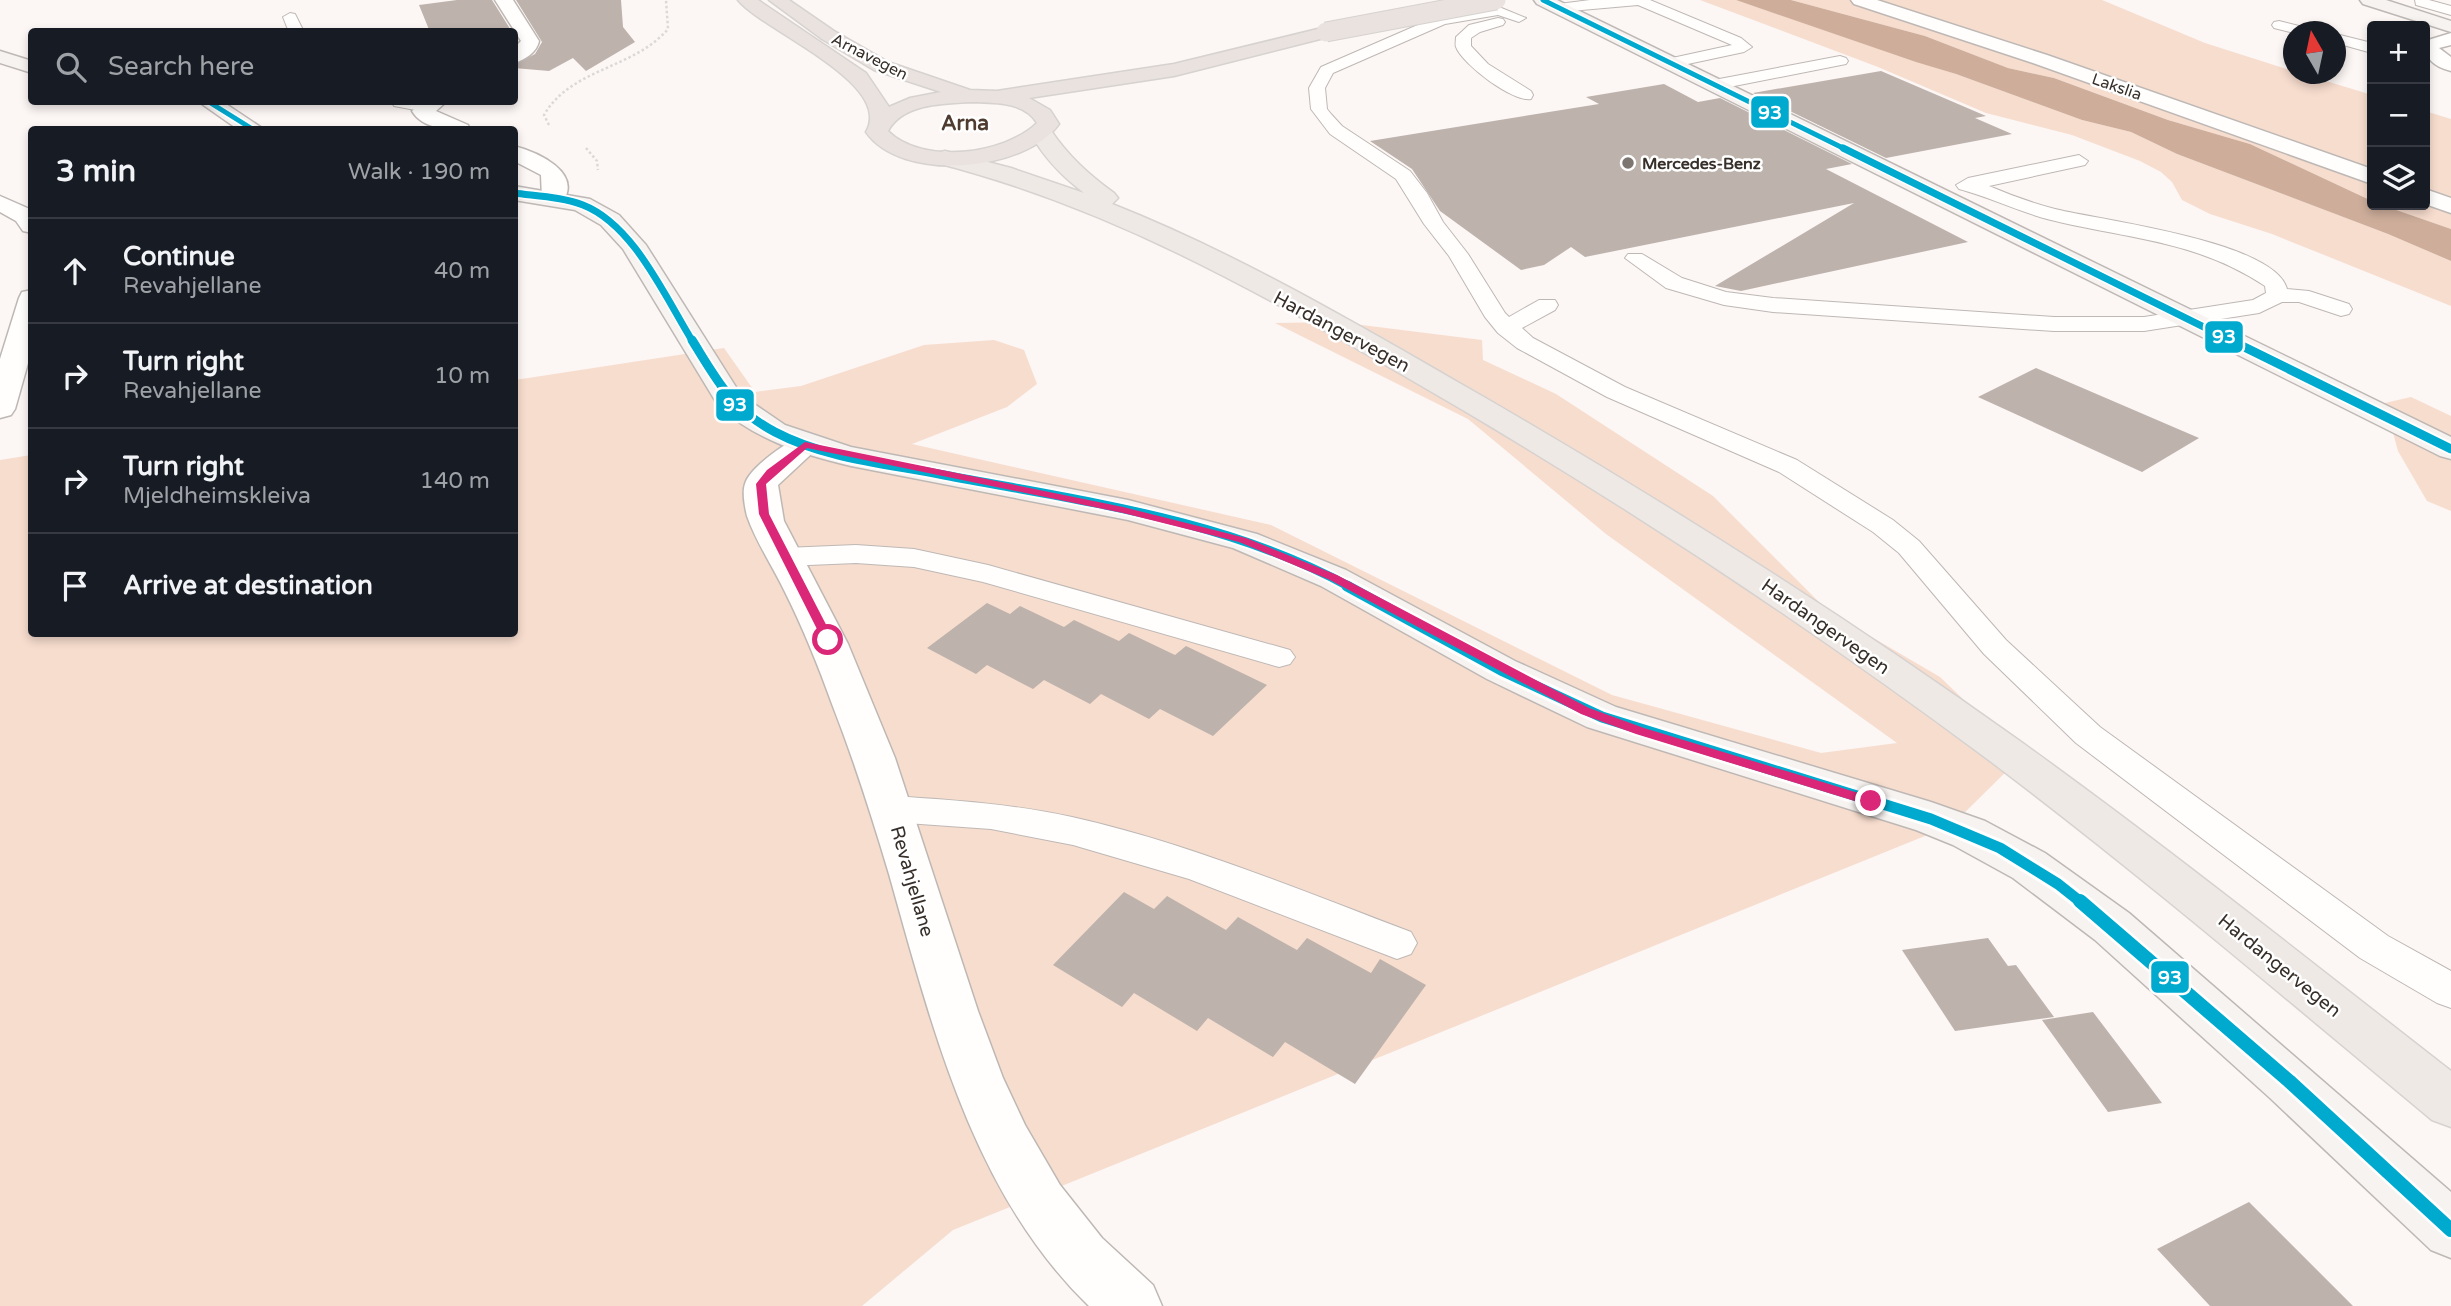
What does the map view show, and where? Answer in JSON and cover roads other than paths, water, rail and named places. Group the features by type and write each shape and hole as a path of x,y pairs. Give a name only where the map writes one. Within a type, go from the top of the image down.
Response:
{"highway":[{"name":"Arnavegen","path":"747,0 859,77 878,105 880,122 877,132 882,142 896,150 945,158"},
{"name":"Arnavegen","path":"778,0 828,35 881,66 980,96 1032,106 1045,114 1051,124"},
{"path":"880,122 892,113 911,105 1048,90 1174,70 1326,32 1532,10"},
{"path":"1094,102 1174,70"},
{"path":"945,158 1003,152 1026,144 1051,124"}],"main road":[{"path":"2369,0 2451,27"},
{"path":"1532,10 1669,62 2451,449"},
{"path":"0,57 28,66"},
{"path":"214,105 248,126"},
{"name":"Hardangervegen","path":"1051,124 1049,148 1072,173 1148,228"},
{"name":"Hardangervegen","path":"945,158 1004,173 1148,228 1498,416 1756,577 2019,761 2207,907 2451,1103"},
{"path":"518,194 582,204 610,220 633,245 730,401 748,419 805,445 1135,513 1242,540 1334,578 1585,711 1640,731 1967,832 2023,860 2091,910 2304,1093 2451,1230"}],"street":[{"path":"504,0 530,41 529,46 518,54"},
{"name":"Lakslia","path":"1860,0 2040,59 2367,175"},
{"path":"2450,64 2435,57 2427,46 2451,39"},
{"path":"430,105 423,113 451,126"},
{"path":"518,155 545,166 555,175 557,184 554,198"},
{"path":"2430,198 2451,205"},
{"path":"0,203 28,220"},
{"path":"0,409 28,312"},
{"name":"Revahjellane","path":"805,445 771,472 761,484 764,514 828,640 892,809 946,996 999,1127 1032,1191 1069,1246 1110,1289 1132,1306"}],"lane":[{"path":"1465,0 1532,10"},
{"path":"1669,62 1744,47 1736,41 1640,1 1617,1 1441,20 1327,70 1317,88 1320,109 1336,130 1387,162 1417,193 1434,224 1458,254 1496,317 1506,328 1561,365 1616,392 1788,466 1884,526 1909,547 1995,647 2088,735 2374,947 2451,991"},
{"path":"2421,2 2451,11"},
{"path":"1525,95 1482,68 1465,50 1461,40 1464,33 1471,28 1532,10"},
{"path":"290,17 294,28"},
{"path":"2279,25 2283,26"},
{"path":"2346,42 2367,47"},
{"path":"1714,85 1840,61"},
{"path":"2430,61 2450,64"},
{"path":"1930,192 2079,161"},
{"path":"1968,184 2022,206 2055,215 2175,237 2230,256 2258,270 2275,283 2278,295"},
{"path":"1635,258 1674,283 1698,292 1773,304 2054,324 2144,324 2259,306 2278,295 2301,296 2341,309"},
{"path":"1506,328 1547,305"},
{"path":"786,557 856,554 914,558 988,574 1279,657"},
{"path":"892,809 991,816 1073,831 1198,867 1396,943"}],"place":[{"name":"Mercedes-Benz","path":"1628,163"}],"district":[{"name":"Arna","path":"965,123"}]}
